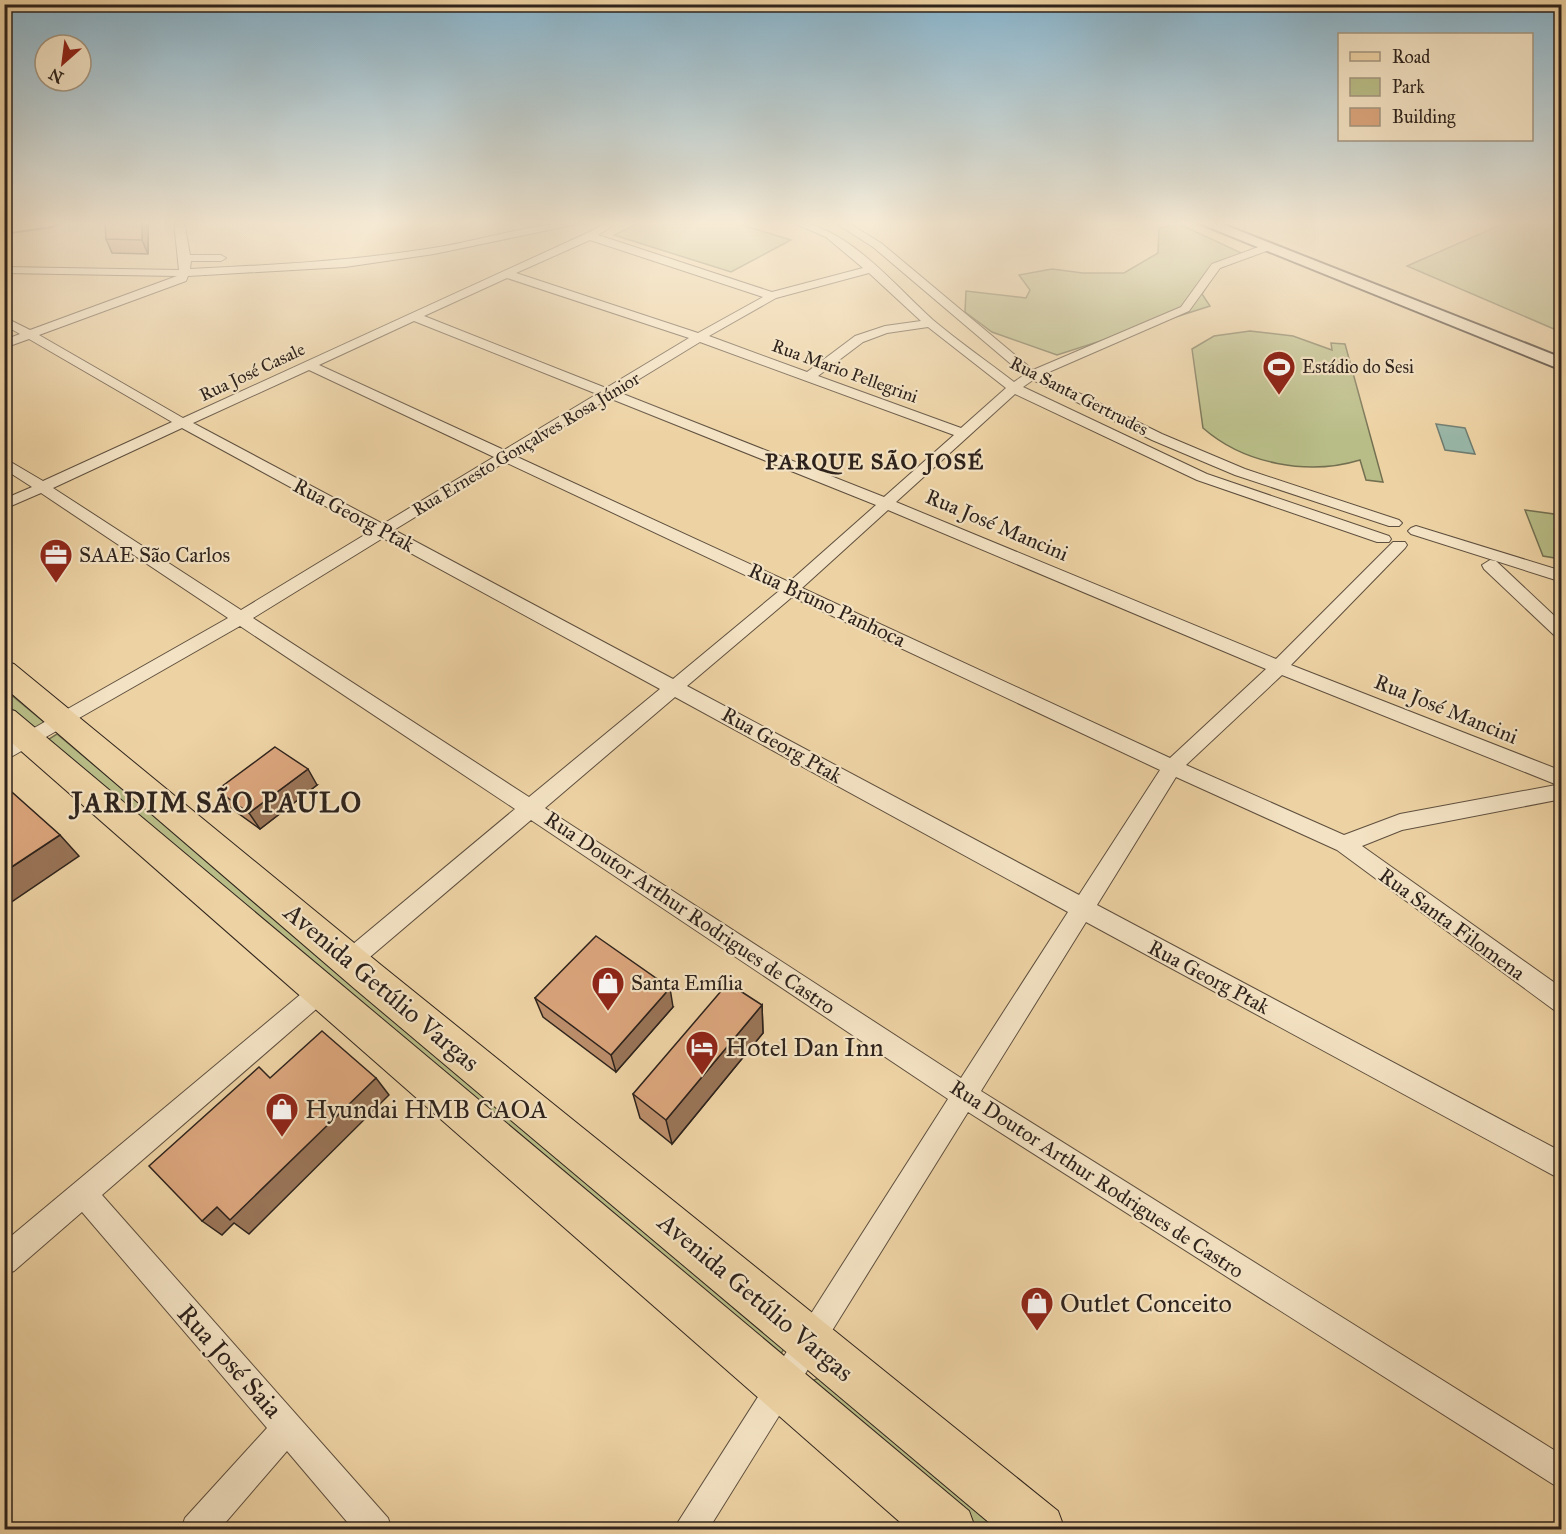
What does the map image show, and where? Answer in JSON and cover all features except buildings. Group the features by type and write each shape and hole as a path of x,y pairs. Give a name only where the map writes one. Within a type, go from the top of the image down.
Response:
{"main road":[{"name":"Avenida Getúlio Vargas","path":"4,671 64,718 350,961 807,1340 1040,1530"},
{"name":"Avenida Getúlio Vargas","path":"12,738 321,991 950,1530"}],"street":[{"path":"4,344 142,294"},
{"name":"Rua José Casale","path":"4,505 463,294"},
{"name":"Rua Mario Pellegrini","path":"567,294 699,337 965,434"},
{"path":"765,294 772,296"},
{"name":"Rua Ernesto Gonçalves Rosa Júnior","path":"12,738 64,718 240,618 699,337 772,296 781,294"},
{"name":"Rua Santa Gertrudes","path":"898,294 930,323 1014,388 1202,477 1391,542"},
{"name":"Rua Santa Gertrudes","path":"935,294 1032,375 1157,437 1209,459 1295,491 1394,523 1419,537"},
{"path":"350,961 673,686 792,588 1014,388 1032,375 1185,309 1196,294"},
{"path":"1384,294 1562,365"},
{"path":"1399,294 1562,358"},
{"name":"Rua José Mancini","path":"413,316 607,395 885,502 1279,667 1562,779"},
{"name":"Rua Georg Ptak","path":"4,320 183,423 1562,1167"},
{"path":"808,376 859,339 885,330 930,323"},
{"name":"Rua Bruno Panhoca","path":"309,365 1344,844"},
{"name":"Rua Doutor Arthur Rodrigues de Castro","path":"4,462 966,1096 1562,1474"},
{"path":"1394,523 1382,526 1379,531 1391,542 1417,546 1419,537"},
{"path":"1419,537 1490,565 1562,588"},
{"path":"1419,537 1562,577"},
{"path":"689,1530 807,1340 966,1096 1172,766 1279,667 1391,542"},
{"path":"1490,565 1562,633"},
{"path":"1344,844 1401,822 1553,792 1562,809"},
{"name":"Rua Santa Filomena","path":"1344,844 1562,1002"},
{"path":"4,1262 321,991"},
{"name":"Rua José Saia","path":"83,1193 376,1530"},
{"path":"197,1530 288,1427"}],"green space":[{"path":"966,294 1026,298 1028,294 1202,294 1210,306 1057,355 992,332 965,312"},
{"path":"1471,294 1561,294 1561,332"},
{"path":"1250,331 1293,336 1332,350 1331,343 1345,344 1383,482 1366,480 1360,460 1319,467 1277,464 1238,450 1203,428 1192,349 1214,336"},
{"path":"1525,510 1561,515 1561,559 1543,556"},
{"path":"4,689 44,722 36,728 32,727 5,703"},
{"path":"57,734 783,1342 784,1349 780,1355 50,743 49,739"},
{"path":"819,1378 1005,1529 976,1529 812,1390 814,1380"}],"shaded area":[{"path":"1436,424 1465,428 1475,454 1445,450"}],"place":[{"name":"Estádio do Sesi","path":"1279,396"},
{"name":"SAAE São Carlos","path":"56,584"},
{"name":"Santa Emília","path":"608,1012"},
{"name":"Hotel Dan Inn","path":"702,1076"},
{"name":"Hyundai HMB CAOA","path":"282,1138"},
{"name":"Outlet Conceito","path":"1037,1332"}],"district":[{"name":"PARQUE SÃO JOSÉ","path":"875,461"},
{"name":"JARDIM SÃO PAULO","path":"217,802"}]}
